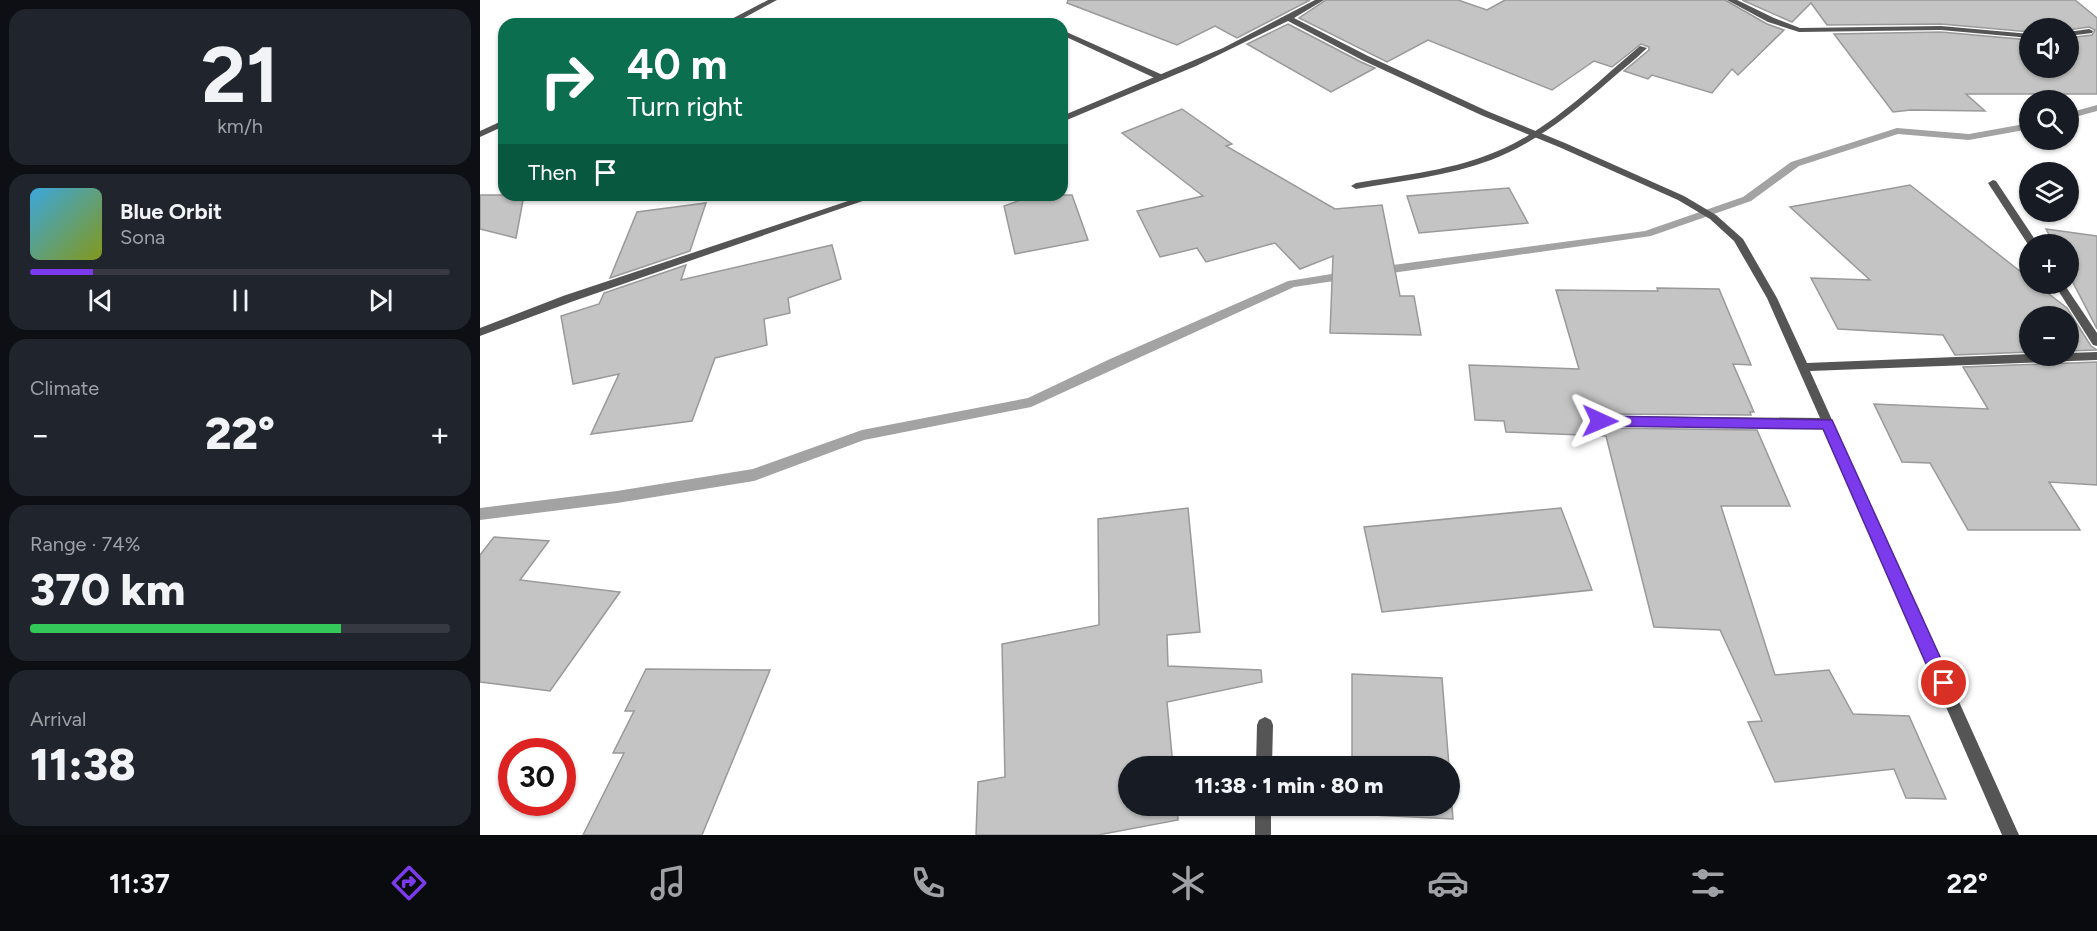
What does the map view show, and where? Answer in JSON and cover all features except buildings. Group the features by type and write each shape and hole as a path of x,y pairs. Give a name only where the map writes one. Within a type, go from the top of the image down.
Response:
{"street":[{"path":"738,18 773,0"},
{"path":"1068,117 1162,78 1289,18 1320,0"},
{"path":"1731,0 1771,20 1799,30 1941,28 2019,35"},
{"path":"1289,18 1376,63 1681,198 1713,217 1738,238 1772,298 2011,835"},
{"path":"2079,32 2089,31"},
{"path":"1068,35 1162,78"},
{"path":"1356,186 1460,167 1503,152 1536,134 1643,48"},
{"path":"480,134 498,126"},
{"path":"1993,183 2026,234"},
{"path":"480,332 567,299 856,201"},
{"path":"2066,294 2097,342"},
{"path":"1802,366 2097,356"},
{"path":"1600,421 1827,423"},
{"path":"1264,756 1265,725"},
{"path":"1263,816 1263,835"}],"waterway":[{"path":"2079,113 2097,108"},
{"path":"1378,271 1647,234 1747,199 1795,164 1897,131 1969,137 2019,128"},
{"path":"480,514 617,497 754,475 862,435 1031,402 1115,362 1292,284 1350,275"}],"route":[{"path":"1600,421 1827,423 1944,683"}]}
